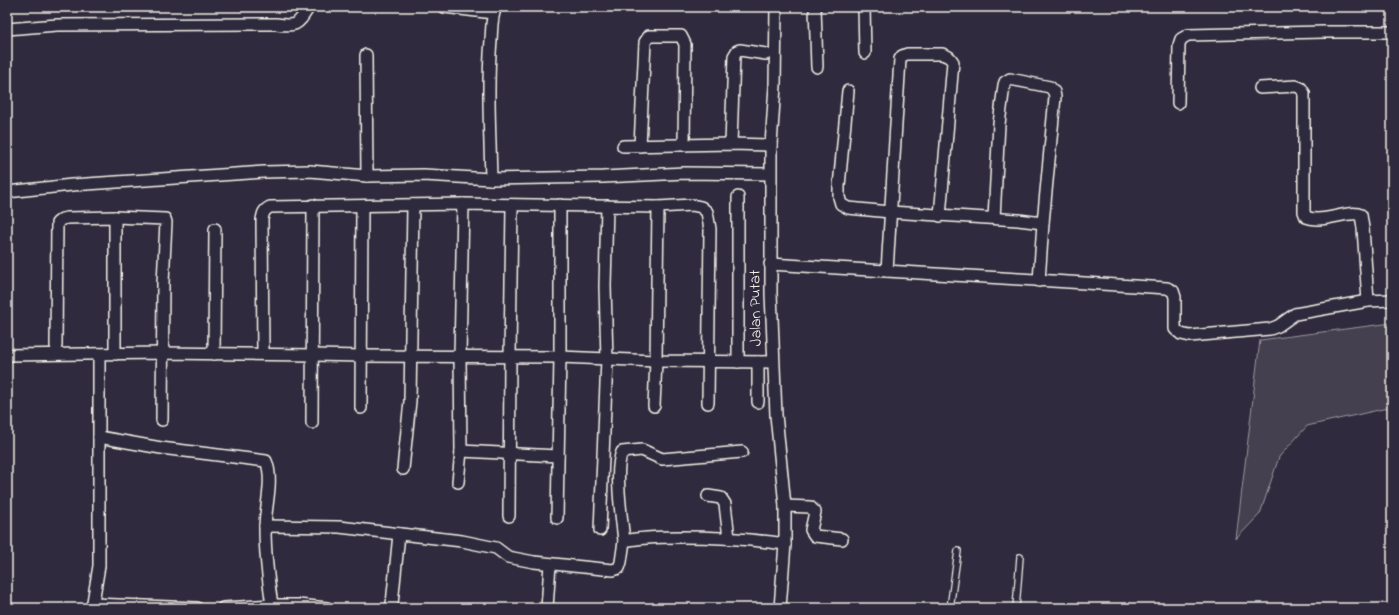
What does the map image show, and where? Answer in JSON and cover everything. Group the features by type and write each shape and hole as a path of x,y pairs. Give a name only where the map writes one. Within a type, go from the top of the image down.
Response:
{"street":[{"path":"7,29 57,25 276,24 289,26 297,24 309,7"},
{"path":"444,7 495,10 489,84 491,179"},
{"name":"Jalan Putat","path":"776,7 775,86 770,174 770,264 776,415 786,506 785,544 780,608"},
{"path":"815,7 816,67"},
{"path":"864,7 865,52"},
{"path":"1178,103 1179,45 1182,39 1188,35 1392,32"},
{"path":"640,146 644,42 649,36 681,36 685,44 684,145"},
{"path":"731,144 734,56 737,51 740,50 766,54"},
{"path":"887,271 900,59 902,56 907,54 942,54 948,56 953,62 940,216"},
{"path":"366,55 367,176"},
{"path":"994,218 999,124 1004,85 1010,79 1050,87 1054,92 1039,281"},
{"path":"1260,88 1296,86 1301,88 1304,93 1304,212 1306,217 1311,219 1334,217 1356,212 1360,215 1363,228 1368,301"},
{"path":"848,91 839,186 839,197 841,204 848,208 890,212 994,218 1043,223"},
{"path":"623,146 731,144 771,145"},
{"path":"7,192 79,185 264,172 310,171 367,176 424,175 491,179 603,177 685,173 770,174"},
{"path":"738,197 738,362"},
{"path":"458,482 461,451 460,356 463,204"},
{"path":"263,354 263,213 270,207 314,205 362,206 463,204 658,207 692,205 702,207 707,212 710,229 708,403"},
{"path":"312,423 314,205"},
{"path":"403,469 410,401 413,205"},
{"path":"509,516 512,205"},
{"path":"557,518 560,357 560,205"},
{"path":"361,408 362,206"},
{"path":"600,530 607,360 605,286 607,206"},
{"path":"654,406 658,207"},
{"path":"115,217 115,354"},
{"path":"56,346 58,223 62,219 67,218 115,217 165,219 162,420"},
{"path":"214,354 215,229"},
{"path":"770,264 1168,288 1173,291 1175,297 1175,329 1181,334 1190,336 1270,329 1278,326 1296,314 1368,301 1392,300"},
{"path":"7,355 163,353 313,354 411,357 560,357 607,360 773,362"},
{"path":"99,354 98,566 93,606 197,608"},
{"path":"758,362 758,402"},
{"path":"99,437 161,448 266,461 269,467 265,526 266,561 272,605"},
{"path":"265,526 339,527 480,544 496,548 508,557 550,564 613,570 619,568 624,541 618,475 620,456 622,452 642,450 662,459 742,452"},
{"path":"461,451 558,456"},
{"path":"708,496 721,498 725,504 729,538"},
{"path":"786,506 810,507 813,509 815,512 811,530 815,536 842,538"},
{"path":"390,608 392,604 399,534"},
{"path":"624,541 662,537 729,538 751,539 785,544"},
{"path":"547,608 550,564"},
{"path":"223,608 272,605 298,605 327,608"}],"lane":[{"path":"950,608 958,551"},
{"path":"1016,608 1020,557"}],"shaded area":[{"path":"1392,323 1392,407 1307,426 1279,457 1260,514 1236,539 1260,340"}]}
